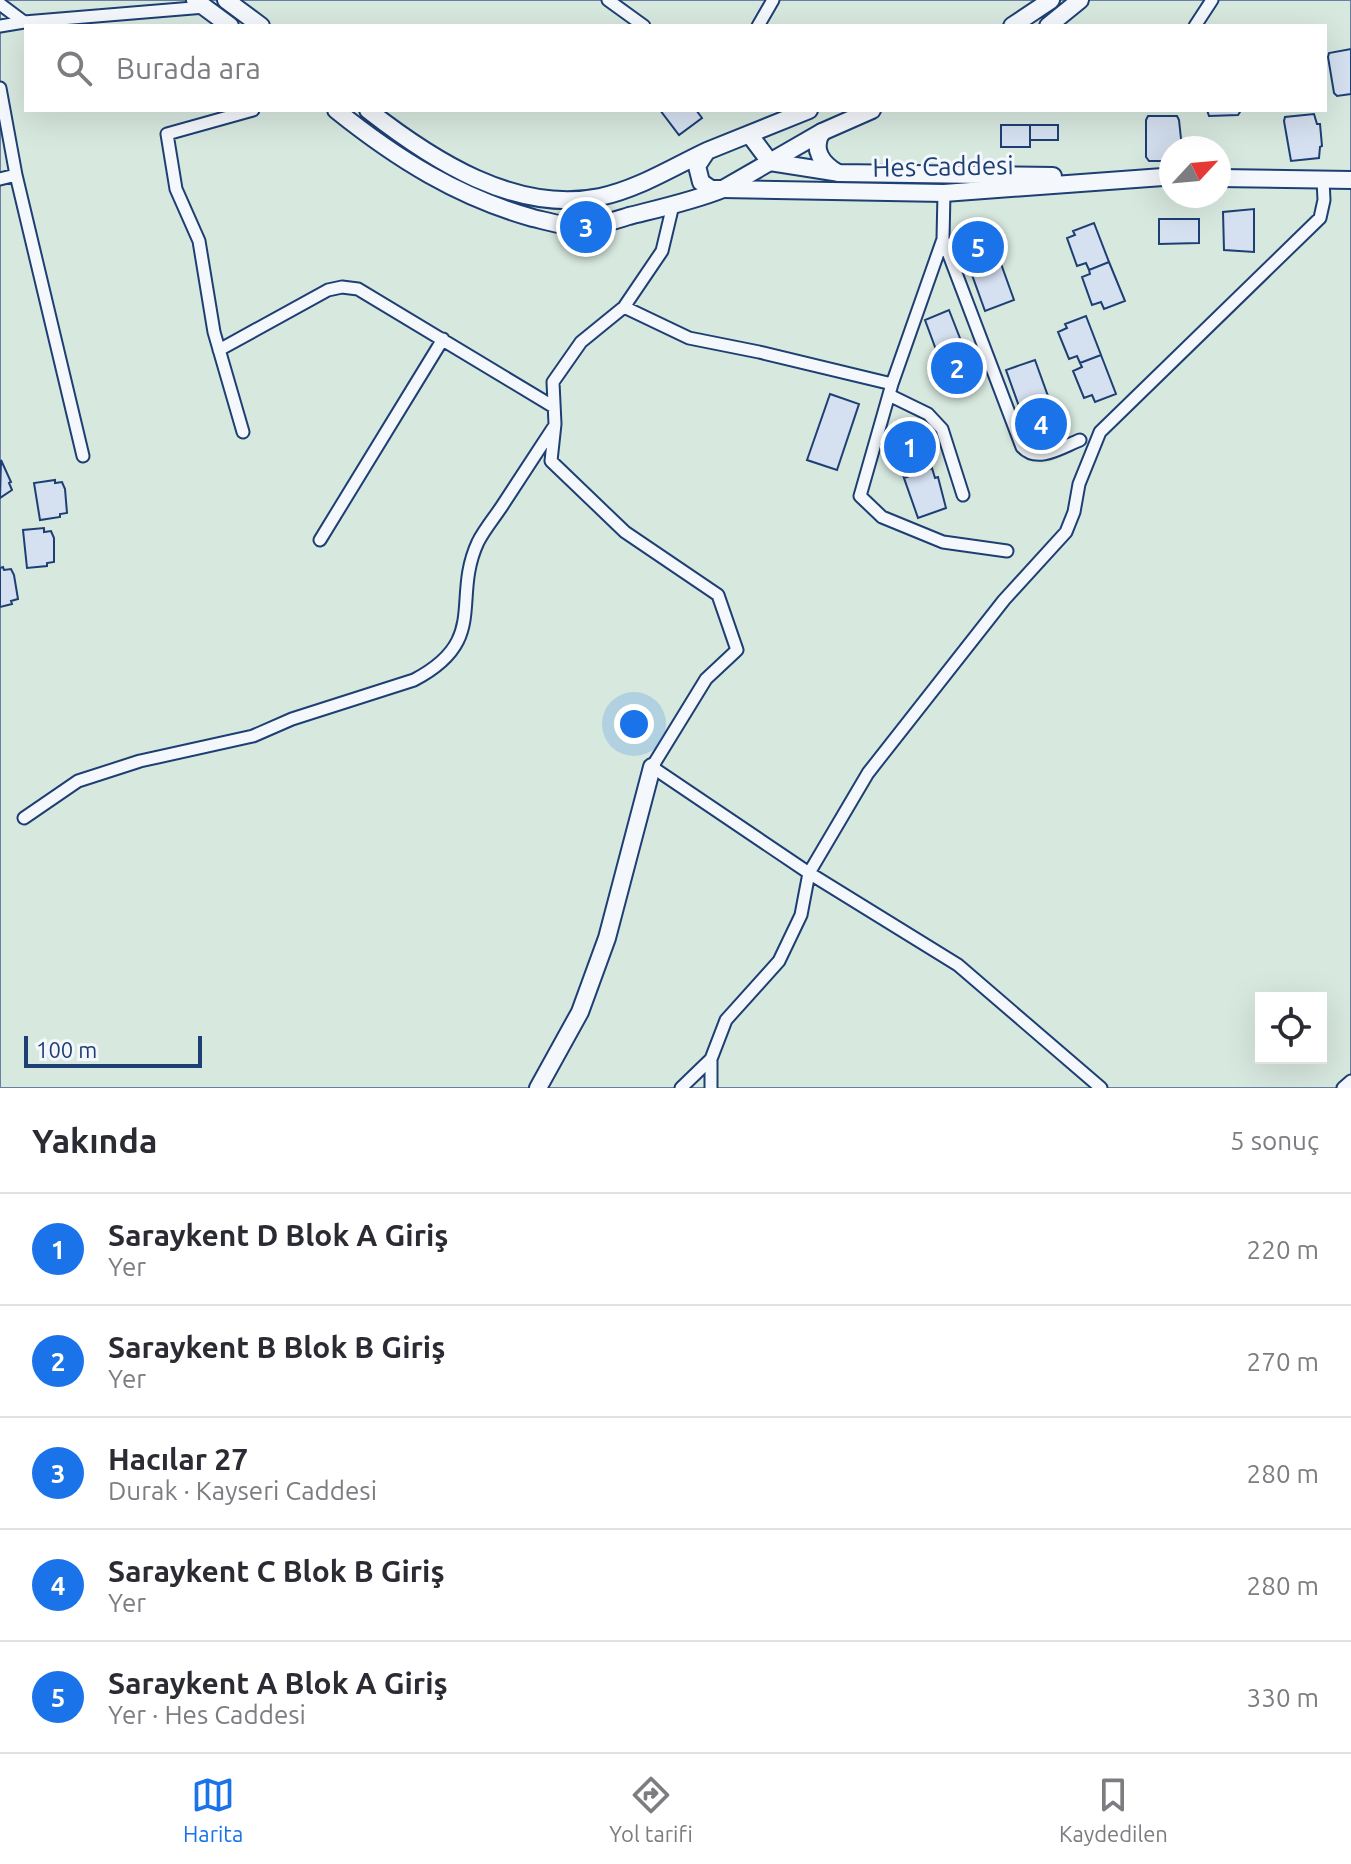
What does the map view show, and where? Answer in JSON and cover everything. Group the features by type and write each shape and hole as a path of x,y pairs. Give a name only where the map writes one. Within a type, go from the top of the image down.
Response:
{"street":[{"path":"226,0 258,24"},
{"path":"608,0 641,24"},
{"path":"759,24 773,0"},
{"path":"1050,24 1080,0"},
{"path":"1196,24 1212,0"},
{"path":"1015,24 1043,2"},
{"path":"0,4 24,22"},
{"path":"0,26 200,4 227,24"},
{"path":"0,88 16,175 83,456"},
{"path":"243,432 214,332 199,241 176,189 167,134 246,112"},
{"path":"338,112 381,146 457,191 505,210 554,223 586,227 726,188 822,132 867,112"},
{"path":"370,112 395,132 452,166 519,195 559,201 601,197 636,185 749,134 779,116 799,112"},
{"path":"822,132 817,142 819,154 830,168 840,173"},
{"path":"749,134 770,162"},
{"path":"709,150 699,160 698,177 711,189 726,188"},
{"name":"Hes Caddesi","path":"770,162 840,173 1159,177"},
{"path":"0,179 16,175"},
{"name":"Hes Caddesi","path":"726,188 944,193 1159,178"},
{"path":"1231,178 1351,180"},
{"path":"711,1088 711,1059 726,1020 779,961 801,915 809,873 868,773 1004,600 1066,532 1074,512 1079,484 1100,432 1320,218 1324,200 1323,180"},
{"path":"944,193 943,239 890,389 860,496 882,517 943,542 1007,551"},
{"path":"538,1088 580,1012 607,938 652,767 706,679 737,650 718,595 625,532 551,461 555,424 553,382 581,342 624,307 662,251 673,205"},
{"path":"943,239 1022,447 1030,454 1041,455 1080,440"},
{"path":"219,350 328,290 342,287 358,289 554,407"},
{"path":"624,307 689,338 759,352 890,389 928,414 942,429 963,495"},
{"path":"320,540 443,339"},
{"path":"24,818 78,781 140,761 253,736 292,719 414,680 431,671 446,658 459,639 466,619 470,569 478,542 555,424"},
{"path":"652,767 809,873 958,965 1101,1088"},
{"path":"681,1088 711,1059"},
{"path":"1343,1088 1351,1081"}],"shaded area":[{"path":"0,0 1351,0 1351,1088 0,1088"}],"building":[{"path":"1351,49 1351,94 1337,96 1334,93 1329,53"},
{"path":"662,112 698,112 702,118 679,135"},
{"path":"1208,112 1240,112 1238,115 1209,116"},
{"path":"1314,114 1317,124 1320,124 1322,146 1319,158 1291,161 1285,117"},
{"path":"1148,116 1177,116 1179,120 1181,136 1159,136 1159,161 1149,161 1146,157"},
{"path":"1001,125 1030,125 1030,147 1001,147"},
{"path":"1030,125 1058,125 1058,140 1030,140"},
{"path":"1254,209 1254,252 1224,250 1223,212"},
{"path":"1159,219 1199,219 1199,243 1159,244"},
{"path":"986,222 1000,261 971,272 957,232"},
{"path":"1094,223 1109,262 1089,270 1086,263 1077,266 1067,238 1075,235 1073,231"},
{"path":"1000,261 1014,300 985,311 971,272"},
{"path":"1109,262 1125,301 1104,309 1101,302 1092,305 1082,277 1090,274 1089,270"},
{"path":"949,310 963,346 938,355 925,320"},
{"path":"1086,316 1101,355 1080,363 1077,356 1069,359 1058,332 1067,328 1065,324"},
{"path":"963,346 976,382 951,391 938,355"},
{"path":"1101,355 1116,394 1095,402 1092,395 1084,398 1073,371 1082,367 1080,363"},
{"path":"1035,360 1049,399 1020,409 1006,370"},
{"path":"830,394 859,404 837,470 807,460"},
{"path":"1049,399 1063,438 1034,449 1020,409"},
{"path":"917,428 923,437 932,468 904,478 890,437"},
{"path":"1,460 12,490 0,498"},
{"path":"932,468 935,478 938,477 946,508 918,518 904,478"},
{"path":"55,480 55,483 62,482 65,489 67,513 40,520 34,483"},
{"path":"44,528 44,532 51,531 54,538 54,562 27,568 23,530"},
{"path":"0,568 4,570 11,569 14,575 18,599 0,607"}],"place":[{"name":"Hacılar 27","path":"586,227"},
{"name":"Saraykent A Blok A Giriş","path":"978,247"},
{"name":"Saraykent B Blok B Giriş","path":"957,368"},
{"name":"Saraykent C Blok B Giriş","path":"1041,424"},
{"name":"Saraykent D Blok A Giriş","path":"910,447"}]}
